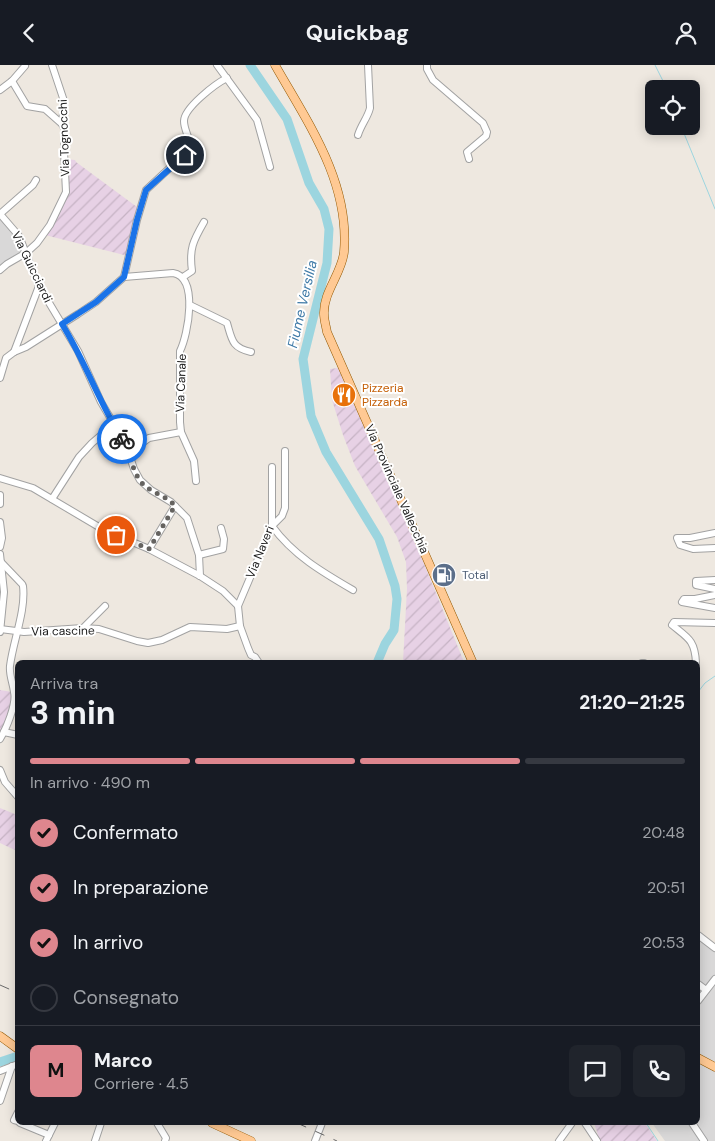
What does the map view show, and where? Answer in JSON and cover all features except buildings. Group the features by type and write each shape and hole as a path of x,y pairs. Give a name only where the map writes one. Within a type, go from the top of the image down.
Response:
{"main road":[{"name":"Via Provinciale Vallecchia","path":"275,65 328,160 336,181 340,201 344,229 344,254 329,291 324,312 327,332 472,660"},
{"path":"0,1036 15,1047"},
{"path":"700,1058 713,1066"},
{"path":"700,1063 713,1066"},
{"path":"216,1125 251,1141"}],"street":[{"path":"20,65 30,65"},
{"path":"0,90 12,81 25,65"},
{"path":"217,65 257,120 270,167"},
{"path":"358,135 361,124 369,113 370,108 368,65"},
{"path":"427,65 433,80 483,123 487,132 486,136 469,149 467,155 469,159"},
{"name":"Via Tognocchi","path":"0,270 7,263 26,253 37,243 45,232 66,192 65,130 62,124 64,101 53,67"},
{"path":"0,378 3,358 26,347 96,302 124,277 146,190 188,151 190,141 184,121 187,111 198,99 227,78"},
{"path":"12,81 27,106 45,109 62,124"},
{"path":"0,214 33,185 36,180"},
{"name":"Via Guicciardi","path":"0,214 19,236 39,286 78,351 113,425 128,450 140,480 188,518 199,555 200,576"},
{"path":"124,277 174,273 183,277 192,271 191,247 204,222"},
{"name":"Via Canale","path":"183,277 186,281 190,305 184,342 180,351 180,432 194,461 196,481"},
{"path":"14,352 39,286"},
{"path":"190,305 227,323 235,345 242,350 251,352"},
{"path":"52,499 79,457 113,425"},
{"path":"128,450 135,448 149,437 180,432"},
{"path":"285,451 285,507 282,516 272,526 286,544 300,556 352,590"},
{"name":"Via Naveri","path":"238,606 272,526 272,467"},
{"path":"0,478 33,488 104,530 149,549 200,576 223,591 238,606 240,626 251,655 257,660"},
{"path":"0,495 0,504"},
{"path":"149,549 175,506"},
{"path":"0,522 2,538 0,547"},
{"path":"199,555 222,549 224,539 221,528"},
{"path":"715,533 678,539 680,545 693,549 715,547"},
{"path":"0,554 4,592 0,633"},
{"path":"0,561 23,585 24,594 10,666 10,677 15,692"},
{"path":"715,580 696,581 696,585 715,589"},
{"path":"715,595 684,599 682,602 715,608"},
{"path":"84,628 105,605"},
{"path":"696,660 696,653 689,636 672,625 674,622 715,623"},
{"name":"Via cascine","path":"0,629 17,631 84,628 106,631 148,643 162,640 190,627 226,629 240,626"},
{"path":"249,660 251,655"},
{"path":"0,739 15,699"},
{"path":"4,732 15,734"},
{"path":"0,770 5,783 15,794"},
{"path":"700,937 715,948"},
{"path":"700,998 715,979"},
{"path":"700,986 706,990"},
{"path":"0,1071 15,1065"},
{"path":"0,1101 15,1065"},
{"path":"24,1125 48,1138 53,1125"},
{"path":"95,1141 100,1125"},
{"path":"157,1125 166,1138 165,1141"},
{"path":"315,1141 321,1125"},
{"path":"559,1141 569,1125"},
{"path":"589,1125 597,1141"},
{"path":"693,1125 704,1141"}],"shaded area":[{"path":"66,159 75,160 137,207 128,256 45,235 68,189"},
{"path":"0,217 17,237 23,253 0,268"},
{"path":"338,368 425,566 463,660 403,660 407,589 406,562 397,537 355,466 332,400 330,369"},
{"path":"0,690 12,692 10,711 0,736"},
{"path":"0,808 15,814 15,850 0,843"},
{"path":"700,933 715,944 715,1141 665,1141 653,1125 700,1125"},
{"path":"595,1125 646,1125 657,1141 600,1141"}],"waterway":[{"name":"Fiume Versilia","path":"250,65 287,119 309,183 324,209 329,229 327,263 303,359 311,416 326,452 379,539 395,586 397,599 394,630 378,660"},
{"path":"655,65 662,80"},
{"path":"685,135 715,209"},
{"path":"700,689 715,676"},
{"name":"Fiume Versilia","path":"0,1062 15,1057"},
{"path":"647,1125 658,1141"}],"railway":[{"path":"0,985 15,992"},
{"path":"301,1125 337,1141"}],"way so far":[{"path":"116,535 149,549 175,506 144,485 140,480 122,439"}],"place":[{"name":"Pizzeria Pizzarda","path":"344,395"},
{"name":"Total","path":"444,575"}],"route":[{"path":"122,439 101,402 78,351 62,324 96,302 124,277 146,190 185,155"}]}
